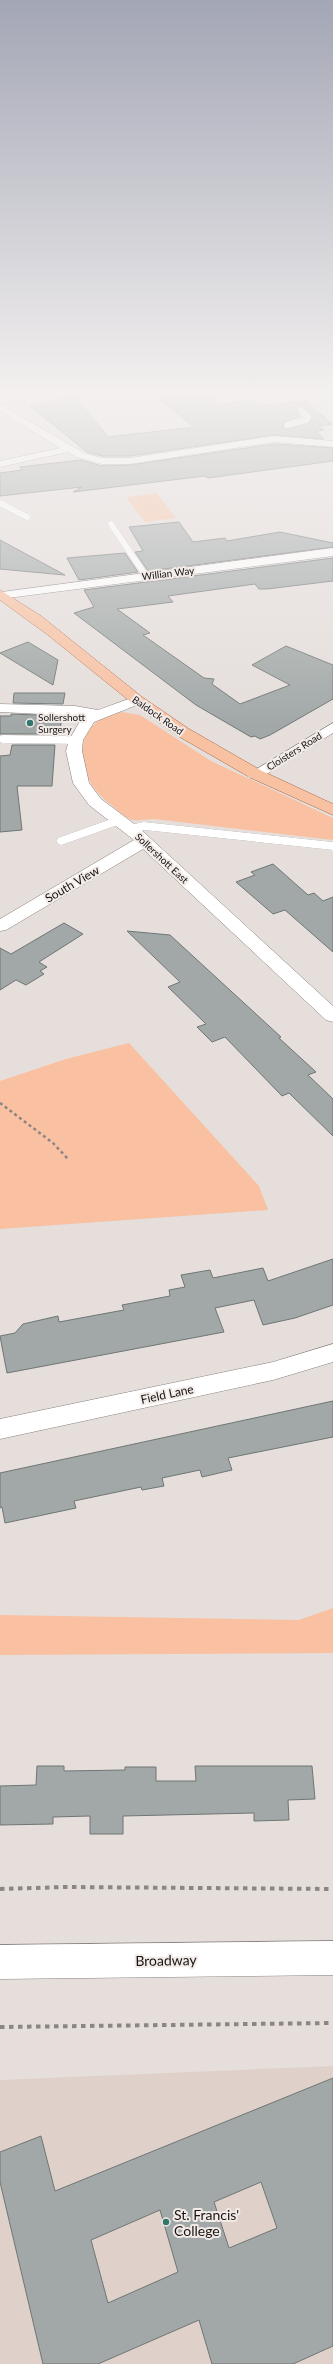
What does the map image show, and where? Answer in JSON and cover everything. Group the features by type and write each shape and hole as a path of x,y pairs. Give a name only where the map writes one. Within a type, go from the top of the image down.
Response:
{"main road":[{"name":"Baldock Road","path":"1,595 63,640 137,700 176,728 255,775 333,810"}],"street":[{"name":"Willian Way","path":"1,595 333,552"},
{"name":"Sollershott East","path":"137,700 97,714 83,724 76,740 74,751 81,783 95,802 144,841 333,1016"},
{"path":"0,708 75,710 97,714"},
{"name":"Cloisters Road","path":"255,775 333,726"},
{"name":"South View","path":"0,926 144,841"},
{"name":"Field Lane","path":"0,1429 273,1371 333,1353"},
{"name":"Broadway","path":"0,1962 333,1958"}],"lane":[{"path":"4,505 27,517"},
{"path":"112,524 146,576"},
{"path":"3,739 76,740"},
{"path":"61,841 125,825 333,846"}],"path":[{"path":"0,1103 53,1143 68,1158"},
{"path":"0,1889 74,1887 333,1889"},
{"path":"0,2027 333,2022"}],"shaded area":[{"path":"132,505 166,505 176,518 145,522"},
{"path":"122,712 140,715 211,761 333,818 333,840 154,819 136,820 126,817 103,798 93,787 83,762 85,739 90,730 97,722 108,716"},
{"path":"129,1043 259,1186 268,1210 0,1229 0,1081 66,1059"},
{"path":"333,1608 333,1653 0,1655 0,1615 299,1620"},
{"name":"St. Francis' College","path":"333,2066 333,2364 0,2364 0,2080"}],"building":[{"path":"179,522 193,542 225,538 227,541 280,532 333,543 333,547 148,571 135,552 143,551 129,527"},
{"path":"0,540 65,575 0,569"},
{"path":"125,553 138,572 79,580 67,558"},
{"path":"333,558 333,581 267,589 259,589 255,584 168,596 173,602 117,609 150,633 143,635 204,678 214,679 212,684 240,704 290,685 252,665 286,646 333,665 333,699 270,735 260,739 255,736 251,737 196,705 74,613 94,607 84,590"},
{"path":"28,642 58,660 53,685 0,653"},
{"path":"14,693 65,693 63,704 13,703"},
{"name":"Sollershott Surgery","path":"11,714 62,716 60,731 56,731 56,734 0,734 0,716 11,716"},
{"path":"12,745 55,745 52,786 17,786 22,830 0,832 0,756 10,755"},
{"path":"273,864 308,895 314,893 323,901 333,897 333,952 285,910 273,914 236,882 255,875 251,872"},
{"path":"64,923 83,934 39,962 47,967 40,971 44,974 26,985 16,980 0,990 0,948 11,954"},
{"path":"127,931 170,935 281,1037 279,1038 316,1072 308,1075 333,1099 333,1136 289,1093 282,1096 225,1037 212,1042 197,1027 206,1024 168,987 180,982"},
{"path":"333,1259 333,1305 295,1318 263,1325 254,1300 215,1308 224,1332 7,1373 0,1336 15,1333 23,1324 58,1316 59,1322 124,1310 122,1305 170,1296 169,1290 185,1287 181,1275 210,1270 213,1278 263,1268 268,1281"},
{"path":"333,1401 333,1437 228,1458 232,1470 202,1477 200,1470 162,1478 164,1486 142,1490 141,1487 74,1501 76,1508 5,1523 2,1507 0,1508 0,1473"},
{"path":"37,1766 64,1766 64,1771 125,1770 125,1767 156,1767 156,1781 196,1781 195,1766 312,1766 315,1799 288,1800 289,1820 254,1821 254,1813 123,1816 123,1834 90,1834 90,1816 53,1817 53,1824 0,1825 0,1786 36,1785"},
{"name":"St. Francis' College","path":"333,2078 333,2346 293,2364 212,2364 199,2320 98,2364 43,2364 0,2182 0,2152 41,2136 55,2191","holes":["261,2182 277,2228 229,2248 214,2202","160,2210 178,2272 108,2303 91,2240"]}],"place":[{"name":"Sollershott Surgery","path":"30,723"},
{"name":"St. Francis' College","path":"166,2222"}]}
